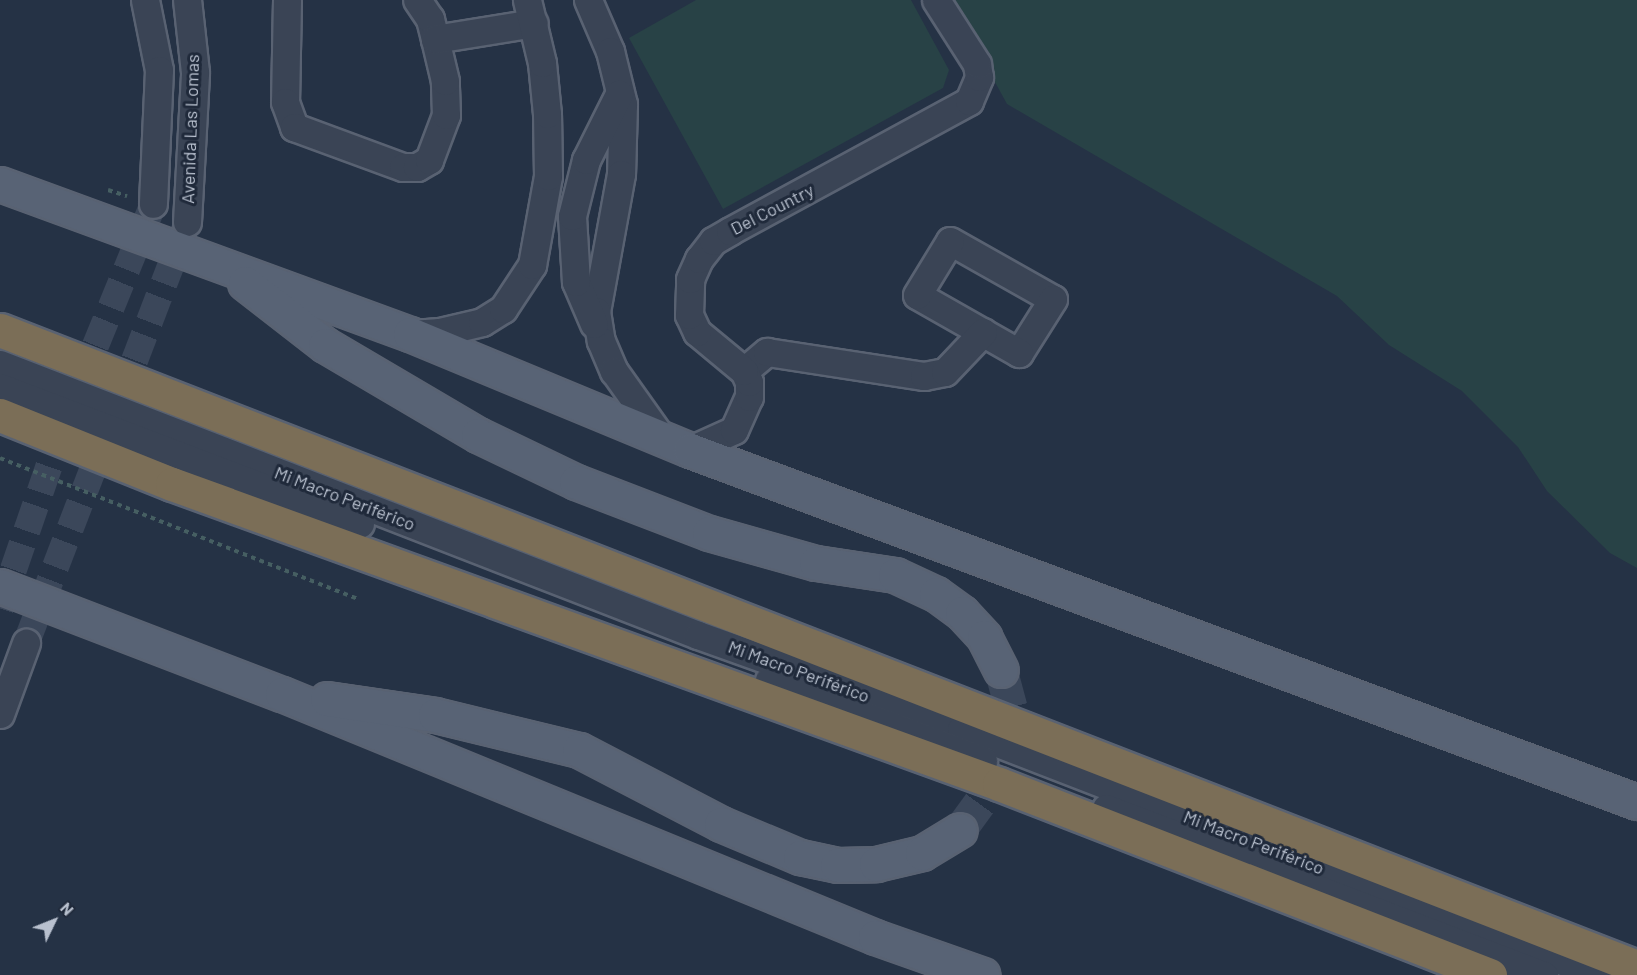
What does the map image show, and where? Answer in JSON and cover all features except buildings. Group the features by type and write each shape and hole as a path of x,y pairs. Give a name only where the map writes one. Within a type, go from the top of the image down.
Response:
{"highway":[{"path":"0,330 1637,967"},
{"path":"0,415 172,484 999,784 1490,975"},
{"path":"1424,950 1452,975"}],"main road":[{"path":"0,184 410,334 677,446 1637,802"},
{"path":"218,262 325,345 478,435 576,482 709,533 816,563 896,575 936,594 962,613 984,637 1001,670"},
{"path":"0,586 282,693 875,938 983,975"},
{"path":"282,693 435,715 579,750 721,824 800,858 837,865 876,864 922,853 960,830"}],"street":[{"name":"Avenida Las Lomas","path":"145,0 159,70 153,204"},
{"name":"Avenida Las Lomas","path":"187,0 195,72 187,222"},
{"path":"287,0 285,102 294,127 403,167 417,167 429,160 446,115 445,81 435,39 430,20 417,0"},
{"path":"588,0 610,51 620,91 621,174 599,285 596,311 601,339"},
{"name":"Del Country","path":"744,371 697,332 689,315 690,279 699,259 713,241 730,231 969,101 979,77 977,64 936,0"},
{"path":"410,334 464,328 503,309 532,264 542,223 548,176 547,114 530,12 435,39"},
{"path":"620,91 586,160 572,216 576,282 614,371 677,446 734,430 749,397 749,382 744,371 767,352 924,376 945,372 983,332"},
{"path":"542,223 573,231"},
{"path":"950,241 1053,299 1019,353 983,332 917,295 950,241"},
{"name":"Mi Macro Periférico","path":"0,364 698,635 961,729 1599,975"},
{"name":"Mi Macro Periférico","path":"0,387 1544,975"},
{"path":"0,714 26,643"}],"path":[{"path":"0,458 356,598"}],"green space":[{"path":"696,0 911,0 949,70 943,88 723,209 629,38"},
{"path":"950,0 1637,0 1637,568 1610,553 1547,491 1518,447 1462,391 1389,345 1337,296 1007,104"}],"tunnel":[{"path":"80,383 153,204"},
{"path":"120,398 184,230"},
{"path":"0,608 65,419"},
{"path":"26,643 105,437"},
{"path":"960,830 983,798 1007,730 1011,707 1001,670"}]}
